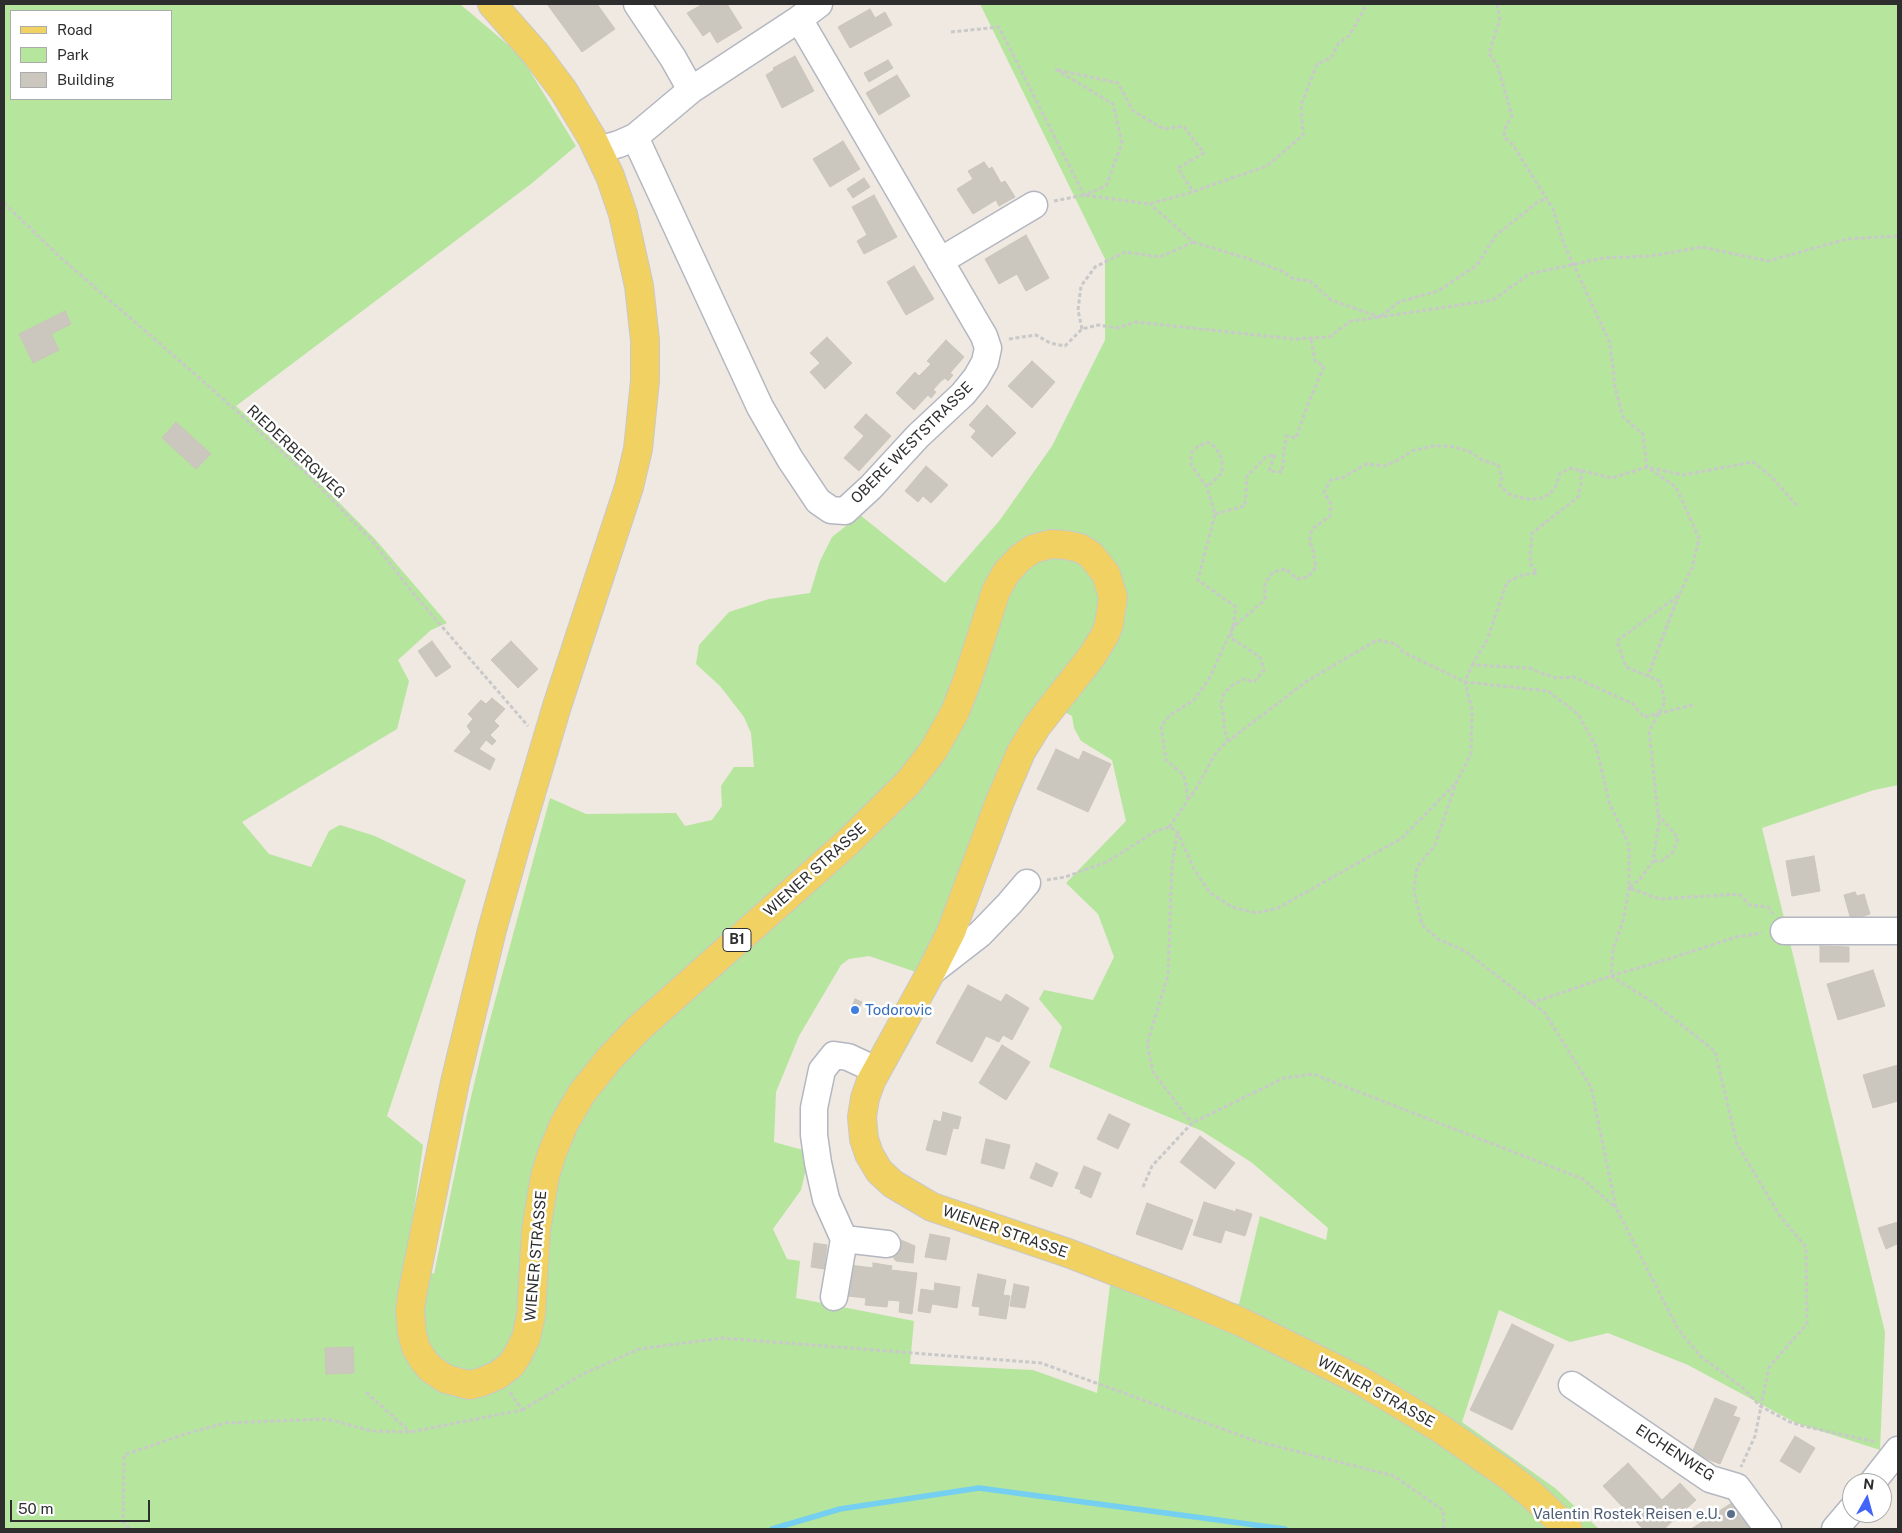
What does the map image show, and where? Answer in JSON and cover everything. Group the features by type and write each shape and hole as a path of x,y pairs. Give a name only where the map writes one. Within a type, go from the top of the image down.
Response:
{"main road":[{"name":"WIENER STRASSE","path":"492,4 553,76 576,111 598,150 619,203 637,272 645,340 644,399 638,449 629,487 545,745 505,883 470,1017 414,1278 410,1311 412,1334 416,1348 424,1361 437,1374 455,1382 468,1384 482,1382 498,1375 511,1365 527,1334 531,1315 537,1213 543,1184 557,1139 582,1093 610,1058 638,1029 847,843 919,771 945,733 955,712 968,681 996,591 1012,565 1020,558 1039,546 1058,544 1080,548 1091,555 1103,568 1111,585 1113,606 1107,630 1092,656 1037,726 1022,752 1000,801 954,926 931,972 876,1070 863,1108 864,1139 869,1154 879,1171 900,1190 942,1211 1068,1253 1184,1298 1241,1322 1339,1369 1387,1395 1465,1444 1531,1494 1568,1529"}],"street":[{"path":"637,4 692,90"},
{"path":"598,150 635,137 692,90 809,12 940,261 979,327 988,348"},
{"name":"OBERE WESTSTRASSE","path":"635,137 760,407 790,459 818,500 831,510 845,511 871,487 918,436 963,394 976,378 985,362 988,348"},
{"path":"940,261 1034,205"},
{"path":"931,972 980,934 1026,883"},
{"path":"1784,931 1898,931"},
{"path":"834,1297 844,1238 826,1199 814,1135 814,1108 822,1070 834,1055 848,1057 876,1070"},
{"path":"844,1238 886,1244"},
{"name":"EICHENWEG","path":"1572,1385 1710,1479 1737,1487 1768,1529"},
{"path":"1878,1473 1891,1447"}],"path":[{"path":"1084,195 1149,204 1194,192 1267,166 1303,135 1302,105 1317,64 1331,58 1338,44 1349,36 1367,4"},
{"path":"1497,4 1500,19 1489,53 1498,67 1512,116 1505,128 1504,138 1513,145 1553,209 1564,244 1610,343 1615,387 1623,417 1643,434 1647,467 1676,487 1699,538 1692,568 1679,595 1648,676"},
{"path":"952,32 999,27 1084,195"},
{"path":"1034,205 1084,195 1106,186 1122,142 1113,104 1054,69 1118,83 1133,111 1164,129 1183,126 1204,152 1178,168 1194,192"},
{"path":"1380,316 1399,302 1438,291 1476,265 1496,235 1539,201 1547,199"},
{"name":"RIEDERBERGWEG","path":"4,203 61,258 308,475 373,542 413,593 545,745"},
{"path":"1149,204 1193,242 1282,271 1294,279 1310,281 1331,300 1380,316"},
{"path":"988,348 1009,338 1036,335 1050,343 1065,346 1082,329 1098,325 1117,328 1136,322 1294,339 1329,337 1351,321 1493,300 1529,274 1603,258 1651,256 1702,247 1768,261 1847,239 1898,236"},
{"path":"1082,329 1078,310 1081,286 1096,266 1125,252 1160,257 1193,242"},
{"path":"1215,514 1245,506 1247,476 1267,456 1275,455 1269,471 1282,472 1286,436 1296,438 1324,366 1315,361 1311,338"},
{"path":"1206,487 1222,474 1222,459 1215,447 1208,442 1198,446 1191,452 1192,465 1206,487 1215,514 1198,580 1236,607 1231,638 1260,657 1264,670 1254,682 1244,679 1231,686 1223,695 1221,705 1228,741"},
{"path":"1188,799 1184,775 1166,760 1161,726 1170,715 1194,700 1209,679 1233,626 1265,600 1265,583 1273,572 1286,569 1297,579 1308,577 1316,567 1312,546 1309,542 1312,529 1330,516 1331,504 1324,492 1331,480 1342,478 1366,464 1385,466 1412,451 1432,446 1449,446 1469,451 1482,460 1498,466 1502,477 1500,486 1511,495 1526,499 1539,499 1550,494 1556,486 1560,473 1571,468 1612,478 1647,467 1683,475 1753,462 1772,478 1797,506"},
{"path":"1581,470 1578,498 1532,533 1530,563 1536,572 1522,575 1507,582 1486,640 1472,665 1466,682 1472,710 1471,754 1456,783 1435,845 1418,867 1414,890 1422,925 1438,939 1465,951 1545,1013 1591,1087 1616,1208 1678,1329 1700,1356 1742,1387 1760,1406 1802,1426 1891,1447"},
{"path":"1629,888 1640,879 1654,861 1659,823 1649,731 1665,702 1660,681 1626,667 1617,641 1679,595"},
{"path":"1026,883 1065,878 1108,862 1154,832 1169,827 1198,786 1213,757 1228,741 1307,681 1377,640 1396,644 1403,652 1466,682 1548,691 1578,714 1596,746 1610,802 1629,845 1629,888 1623,921 1613,949 1611,976"},
{"path":"1472,665 1530,668 1558,678 1574,677 1633,704 1644,717 1693,705"},
{"path":"1169,827 1177,832 1194,869 1210,893 1232,907 1256,912 1278,908 1402,838 1456,783"},
{"path":"1654,861 1662,861 1673,852 1678,838 1658,814"},
{"path":"1177,832 1172,864 1168,975 1148,1044 1153,1072 1192,1123"},
{"path":"1531,1003 1736,937 1784,931 1768,906 1750,905 1739,894 1660,899 1629,888"},
{"path":"1611,976 1651,1001 1715,1051 1737,1144 1780,1216 1806,1247 1806,1324 1769,1367 1755,1436 1745,1456"},
{"path":"1142,1187 1152,1166 1192,1123 1284,1078 1313,1074 1583,1180 1616,1208"},
{"path":"129,1529 123,1522 124,1455 185,1434 225,1422 327,1420 372,1431 410,1432 522,1410 583,1374 639,1350 722,1338 1041,1362 1256,1441 1394,1476 1443,1510 1444,1529"},
{"path":"498,1375 522,1410"},
{"path":"366,1392 410,1432"}],"green space":[{"path":"4,4 460,4 520,55 576,146 531,184 236,406 310,473 375,539 447,623 431,630 398,660 409,681 397,729 242,822 269,854 311,867 329,831 340,825 375,836 466,880 387,1116 423,1145 407,1259 434,1274 467,1114 485,1038 550,798 586,814 676,813 685,826 712,820 722,806 721,786 734,767 754,767 751,733 744,717 720,686 696,664 699,645 729,612 769,599 810,593 820,561 832,537 860,515 945,583 1000,520 1052,446 1105,340 1105,259 980,4 1898,4 1898,785 1874,790 1762,828 1885,1332 1880,1450 1796,1423 1688,1365 1608,1333 1570,1342 1499,1310 1462,1422 1555,1488 1599,1529 4,1529","holes":["1061,710 1072,716 1074,728 1081,741 1112,760 1126,821 1066,883 1098,914 1114,957 1093,1000 1044,990 1039,999 1062,1027 1049,1067 1202,1131 1251,1162 1328,1228 1326,1240 1260,1216 1239,1304 1114,1281 1110,1285 1097,1393 1033,1370 910,1364 914,1321 796,1298 800,1261 787,1259 773,1229 801,1190 810,1152 774,1142 776,1092 799,1036 841,965 849,959 869,956 916,972 1033,749"]}],"building":[{"path":"547,4 597,4 615,29 582,52"},
{"path":"703,4 727,4 742,28 717,43 710,31 703,36 687,13"},
{"path":"870,9 875,18 885,12 892,25 850,48 838,27"},
{"path":"795,56 814,91 782,108 766,75 774,70 773,68"},
{"path":"888,60 893,68 869,82 864,73"},
{"path":"897,75 910,96 879,115 866,93"},
{"path":"843,141 860,169 830,187 813,159"},
{"path":"984,162 989,169 992,167 1001,183 1005,181 1015,197 999,206 996,200 973,214 957,189 973,179 968,171"},
{"path":"864,178 870,187 853,198 847,189"},
{"path":"874,195 897,237 864,254 857,241 867,235 852,207"},
{"path":"1026,235 1049,278 1026,291 1017,274 999,284 985,259"},
{"path":"914,266 934,299 906,315 887,282"},
{"path":"65,311 71,324 51,334 59,350 33,363 19,334"},
{"path":"827,337 852,363 825,389 810,372 820,363 810,353"},
{"path":"946,340 964,357 950,373 953,375 948,381 945,378 941,381 927,368 931,364 927,361"},
{"path":"1032,361 1055,382 1032,408 1008,386"},
{"path":"927,368 941,381 933,390 936,392 931,398 928,395 914,410 896,393 915,372 919,376"},
{"path":"987,405 1016,433 992,457 971,437 976,431 969,425"},
{"path":"866,414 891,436 859,471 844,458 864,436 854,427"},
{"path":"176,422 211,454 196,469 162,438"},
{"path":"926,466 948,485 931,503 923,496 918,502 905,491"},
{"path":"432,641 451,667 436,677 418,651"},
{"path":"511,641 538,669 518,688 491,660"},
{"path":"492,698 505,709 494,721 499,726 490,735 496,741 492,745 486,740 479,749 495,759 490,770 454,751 471,732 467,726 473,719 468,714 481,700 486,704"},
{"path":"1056,749 1079,760 1083,751 1111,764 1088,812 1037,789"},
{"path":"1814,856 1820,891 1792,896 1786,861"},
{"path":"1855,892 1857,896 1864,894 1870,914 1851,920 1844,895"},
{"path":"1820,946 1849,947 1849,962 1820,962"},
{"path":"1873,970 1885,1006 1838,1020 1827,984"},
{"path":"968,985 1001,1002 1006,994 1029,1008 1012,1040 1003,1035 999,1042 986,1036 972,1062 936,1043"},
{"path":"855,999 862,1002 856,1014 850,1011"},
{"path":"1002,1045 1030,1062 1006,1100 979,1083"},
{"path":"1898,1065 1898,1101 1873,1108 1863,1075"},
{"path":"943,1112 961,1117 958,1129 953,1128 946,1155 926,1150 934,1120 941,1122"},
{"path":"1109,1114 1130,1124 1118,1149 1097,1139"},
{"path":"1200,1136 1235,1163 1215,1189 1180,1162"},
{"path":"986,1139 1010,1145 1004,1169 981,1163"},
{"path":"1036,1163 1058,1173 1052,1187 1030,1178"},
{"path":"1084,1166 1101,1173 1091,1198 1080,1193 1081,1190 1075,1188"},
{"path":"1204,1202 1236,1212 1236,1209 1252,1214 1245,1236 1225,1230 1221,1243 1193,1235"},
{"path":"1147,1203 1193,1220 1182,1250 1136,1234"},
{"path":"1898,1222 1898,1247 1897,1244 1886,1249 1878,1228"},
{"path":"930,1234 950,1238 946,1260 925,1257"},
{"path":"894,1237 915,1246 913,1263 896,1261 892,1256"},
{"path":"814,1243 827,1245 824,1269 811,1267"},
{"path":"873,1263 892,1266 891,1270 917,1273 912,1314 899,1312 900,1301 888,1300 887,1307 865,1305 866,1298 847,1296 850,1265 873,1268"},
{"path":"978,1274 1006,1280 1003,1295 1010,1296 1006,1319 979,1315 980,1307 972,1306"},
{"path":"935,1283 960,1287 957,1308 932,1304 930,1313 918,1311 921,1289 934,1291"},
{"path":"1014,1284 1029,1287 1025,1308 1010,1306"},
{"path":"1512,1324 1554,1345 1512,1430 1470,1410"},
{"path":"353,1347 354,1373 326,1374 325,1348"},
{"path":"1715,1398 1737,1407 1733,1416 1740,1418 1720,1464 1692,1453"},
{"path":"1795,1436 1815,1448 1800,1473 1780,1461"},
{"path":"1628,1463 1662,1500 1680,1483 1696,1500 1664,1529 1643,1529 1603,1486"},
{"name":"Valentin Rostek Reisen e.U.","path":"1738,1499 1758,1529 1691,1529"}],"waterway":[{"path":"772,1529 840,1509 979,1488 1285,1529"}],"place":[{"name":"Todorovic","path":"855,1010"},
{"name":"Valentin Rostek Reisen e.U.","path":"1731,1514"}]}
